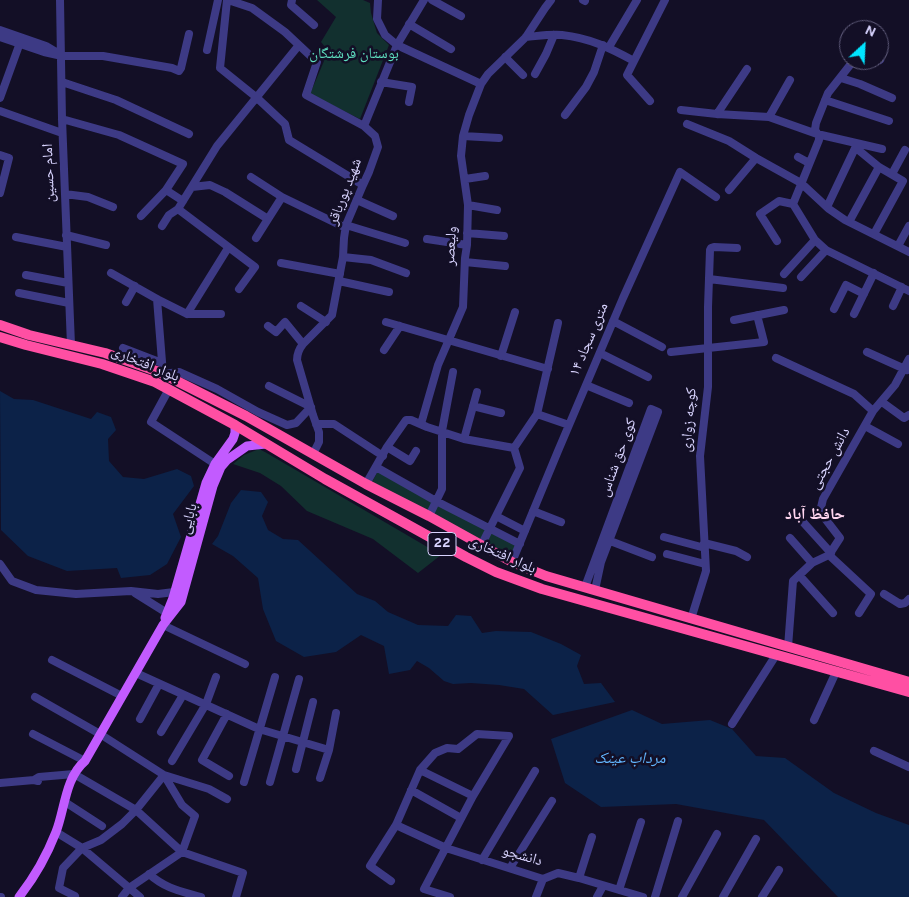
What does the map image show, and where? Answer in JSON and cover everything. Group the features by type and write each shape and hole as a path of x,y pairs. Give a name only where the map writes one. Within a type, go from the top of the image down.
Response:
{"highway":[{"name":"بلوار افتخاری","path":"0,325 29,335 105,353 163,374 246,416 481,546 512,562 546,576 909,682"},
{"name":"بلوار افتخاری","path":"0,337 102,364 155,382 235,424 325,480 496,572 542,589 909,692"},
{"path":"396,500 421,520 415,526 399,520"},
{"path":"446,526 436,526 432,528 431,532 434,536 457,548 466,557"}],"main road":[{"name":"بابایی","path":"163,625 206,483 215,464 233,439 235,424"},
{"path":"233,439 239,440 243,444 243,449"},
{"name":"بابایی","path":"19,897 44,858 56,832 66,795 79,766 85,761 163,625 181,602 216,477 221,467 227,460 247,446 266,444"}],"street":[{"name":"امام حسین","path":"60,0 62,133 71,345"},
{"path":"207,50 218,0"},
{"path":"362,185 289,140 285,124 256,97 220,68 227,0 252,8 285,32 317,62 306,95 364,126 397,45 424,0"},
{"path":"292,0 291,5 314,25"},
{"path":"378,0 377,19 385,35 397,45 482,84"},
{"path":"432,0 461,16"},
{"name":"ولیعصر","path":"421,424 438,365 463,307 468,205 461,156 463,136 469,115 488,74 526,37 551,0"},
{"path":"565,115 586,87 606,46 637,0"},
{"path":"650,101 627,76 666,0"},
{"path":"409,24 451,49"},
{"path":"0,30 20,41"},
{"path":"0,36 46,46 62,56 103,56 172,68 179,71 189,34"},
{"path":"526,37 560,35 587,40 606,46 634,62"},
{"path":"535,74 554,36"},
{"path":"0,98 20,41"},
{"path":"162,226 169,215 178,209 217,146 299,45"},
{"path":"505,57 523,75"},
{"path":"717,114 747,69"},
{"path":"793,204 819,140 815,130 816,123 825,100 830,89 847,70"},
{"path":"841,78 892,98"},
{"path":"769,117 790,80"},
{"path":"62,82 116,100 189,134"},
{"path":"382,82 412,86 409,102"},
{"path":"825,100 889,121"},
{"path":"681,110 769,117 856,146 882,149"},
{"path":"0,111 62,133"},
{"path":"62,119 119,135 183,164 166,190 141,216"},
{"path":"687,124 730,141 801,184 827,207 848,222 909,252"},
{"name":"شهید پورباقر","path":"303,344 332,315 340,277 346,226 378,147 375,136 364,126"},
{"path":"463,136 499,138"},
{"path":"856,146 878,167 903,181 874,234"},
{"path":"827,207 856,146"},
{"path":"892,174 905,150"},
{"path":"0,155 9,158 0,193"},
{"path":"798,157 809,163"},
{"path":"729,190 756,158"},
{"path":"848,222 878,167"},
{"name":"۱۴ متری سجاد","path":"512,562 613,321 680,172 716,197"},
{"path":"465,179 485,176"},
{"path":"251,177 282,197 346,226 405,243"},
{"path":"192,187 210,186 225,192 268,219"},
{"path":"166,190 183,201"},
{"path":"65,194 88,197 113,207"},
{"path":"256,238 282,197"},
{"path":"357,200 394,216"},
{"path":"777,241 760,214 779,201 793,204 815,240 826,250 905,289 893,306"},
{"path":"468,205 497,210"},
{"path":"178,209 254,267 239,289"},
{"path":"898,246 909,226"},
{"path":"467,233 504,236"},
{"path":"66,235 106,245"},
{"path":"16,237 67,247"},
{"path":"427,240 467,245"},
{"path":"784,274 815,240"},
{"name":"کوچه زواری","path":"691,619 706,571 700,456 708,387 710,250 714,247 737,248"},
{"path":"187,314 228,248"},
{"path":"801,277 826,250"},
{"path":"343,257 371,260 406,272"},
{"path":"465,262 505,266"},
{"path":"281,263 340,277 389,292"},
{"path":"111,273 187,314 221,314"},
{"path":"854,314 874,274"},
{"path":"26,275 68,283"},
{"path":"709,279 783,288"},
{"path":"126,302 135,286"},
{"path":"834,308 846,286 864,294"},
{"path":"19,293 69,303"},
{"path":"157,299 163,374 179,372 287,425 296,424 311,407"},
{"path":"300,306 326,322"},
{"path":"734,320 784,310"},
{"path":"501,356 515,312"},
{"path":"671,352 764,342 757,315"},
{"path":"613,321 662,347"},
{"path":"268,326 276,332 285,322 303,344 297,354 297,360 320,432 319,442 313,454"},
{"path":"386,322 548,368"},
{"path":"514,448 537,414 558,324"},
{"path":"384,350 400,326"},
{"path":"123,348 162,363"},
{"path":"867,352 907,370"},
{"path":"600,353 648,377"},
{"path":"776,358 854,394 873,411"},
{"name":"دانش حجتی","path":"830,554 840,538 820,512 823,499 873,411 907,370 909,359"},
{"path":"429,516 442,489 442,431 453,372"},
{"path":"586,384 629,403"},
{"path":"269,386 311,407"},
{"path":"169,389 151,422 215,464"},
{"path":"464,438 477,392"},
{"path":"882,402 904,418 909,415"},
{"path":"473,406 501,413"},
{"name":"کوی حق شناس","path":"590,589 601,562 606,540 651,409 658,412 606,540"},
{"path":"537,414 569,425"},
{"path":"366,484 406,420 464,438 514,448"},
{"path":"316,424 334,424 382,456"},
{"path":"865,426 898,444"},
{"path":"388,447 410,461 416,451"},
{"path":"481,546 520,468 514,448"},
{"path":"376,467 436,501 520,544"},
{"path":"533,511 561,522"},
{"path":"496,516 525,531"},
{"path":"803,522 830,554 871,594 859,613"},
{"path":"664,537 736,551 747,557"},
{"path":"790,538 812,563"},
{"path":"606,540 652,557"},
{"path":"667,554 706,564"},
{"path":"788,647 793,581 812,563 830,554"},
{"path":"0,564 12,581 36,590 76,594 131,591 158,594 174,592"},
{"path":"799,575 833,613"},
{"path":"131,591 167,613"},
{"path":"884,594 900,604 905,603 909,599"},
{"path":"163,625 245,664"},
{"path":"732,724 776,655"},
{"path":"52,660 122,696"},
{"path":"814,720 836,672"},
{"path":"136,673 259,729 329,750"},
{"path":"172,761 206,704 216,677"},
{"path":"244,782 275,677"},
{"path":"270,782 299,679"},
{"path":"140,719 159,684"},
{"path":"161,732 183,695"},
{"path":"35,697 100,734 164,775 209,789 228,799"},
{"path":"296,769 313,702"},
{"path":"320,778 329,750 336,713"},
{"path":"227,714 202,760 229,776"},
{"path":"33,734 85,761"},
{"path":"391,881 370,866 396,825 420,770 435,753 447,748 458,749 478,734 509,736 473,796 420,897"},
{"path":"874,751 909,767"},
{"path":"420,770 473,796"},
{"path":"482,860 535,771"},
{"path":"74,897 59,888 63,868 82,848 101,840 122,824 136,810 164,775"},
{"path":"122,897 129,888 182,852 195,816 182,806 164,775"},
{"path":"0,784 34,780 39,776 75,777 136,810 182,852 243,873 236,897"},
{"path":"412,790 461,818"},
{"path":"510,868 552,801"},
{"path":"65,802 102,826"},
{"path":"655,897 678,821"},
{"path":"619,890 641,822"},
{"name":"دانشجو","path":"396,825 446,848 543,879 558,874 619,890 631,896 643,897"},
{"path":"56,832 82,848 140,897"},
{"path":"682,897 717,834"},
{"path":"579,878 592,837"},
{"path":"723,897 756,839"},
{"path":"762,897 779,870"},
{"path":"149,874 167,887 201,897"},
{"path":"536,897 543,879"},
{"path":"597,897 603,886"},
{"path":"424,889 450,897"}],"green space":[{"name":"بوستان فرشتگان","path":"317,0 363,0 370,3 377,33 389,45 360,119 310,94 324,61 320,56 326,48 321,42 336,17"},
{"path":"259,449 441,555 418,573 373,539 307,511 281,486 260,473 233,464 244,455"},
{"path":"378,471 519,544 512,559 372,482"}],"water":[{"path":"0,391 14,399 33,400 91,419 97,412 111,417 116,430 108,439 109,461 123,477 144,479 177,469 191,476 194,486 173,514 181,537 167,564 150,575 121,578 117,568 67,571 28,556 1,530"},
{"path":"241,490 261,492 268,502 262,516 268,530 283,539 298,540 357,594 375,601 388,612 418,625 448,626 456,615 471,616 482,633 496,631 531,632 561,644 581,655 577,666 584,684 601,683 615,702 553,715 524,689 471,683 453,684 444,681 429,668 417,661 410,670 389,674 384,646 361,635 336,652 304,657 276,641 263,609 258,578 233,556 212,544 218,536 231,503"},
{"name":"مرداب عینک","path":"632,710 662,724 710,720 732,729 756,756 785,758 834,793 876,813 909,825 909,897 838,897 764,820 676,804 601,807 565,783 551,739"}],"district":[{"name":"حافظ آباد","path":"815,516"}]}
